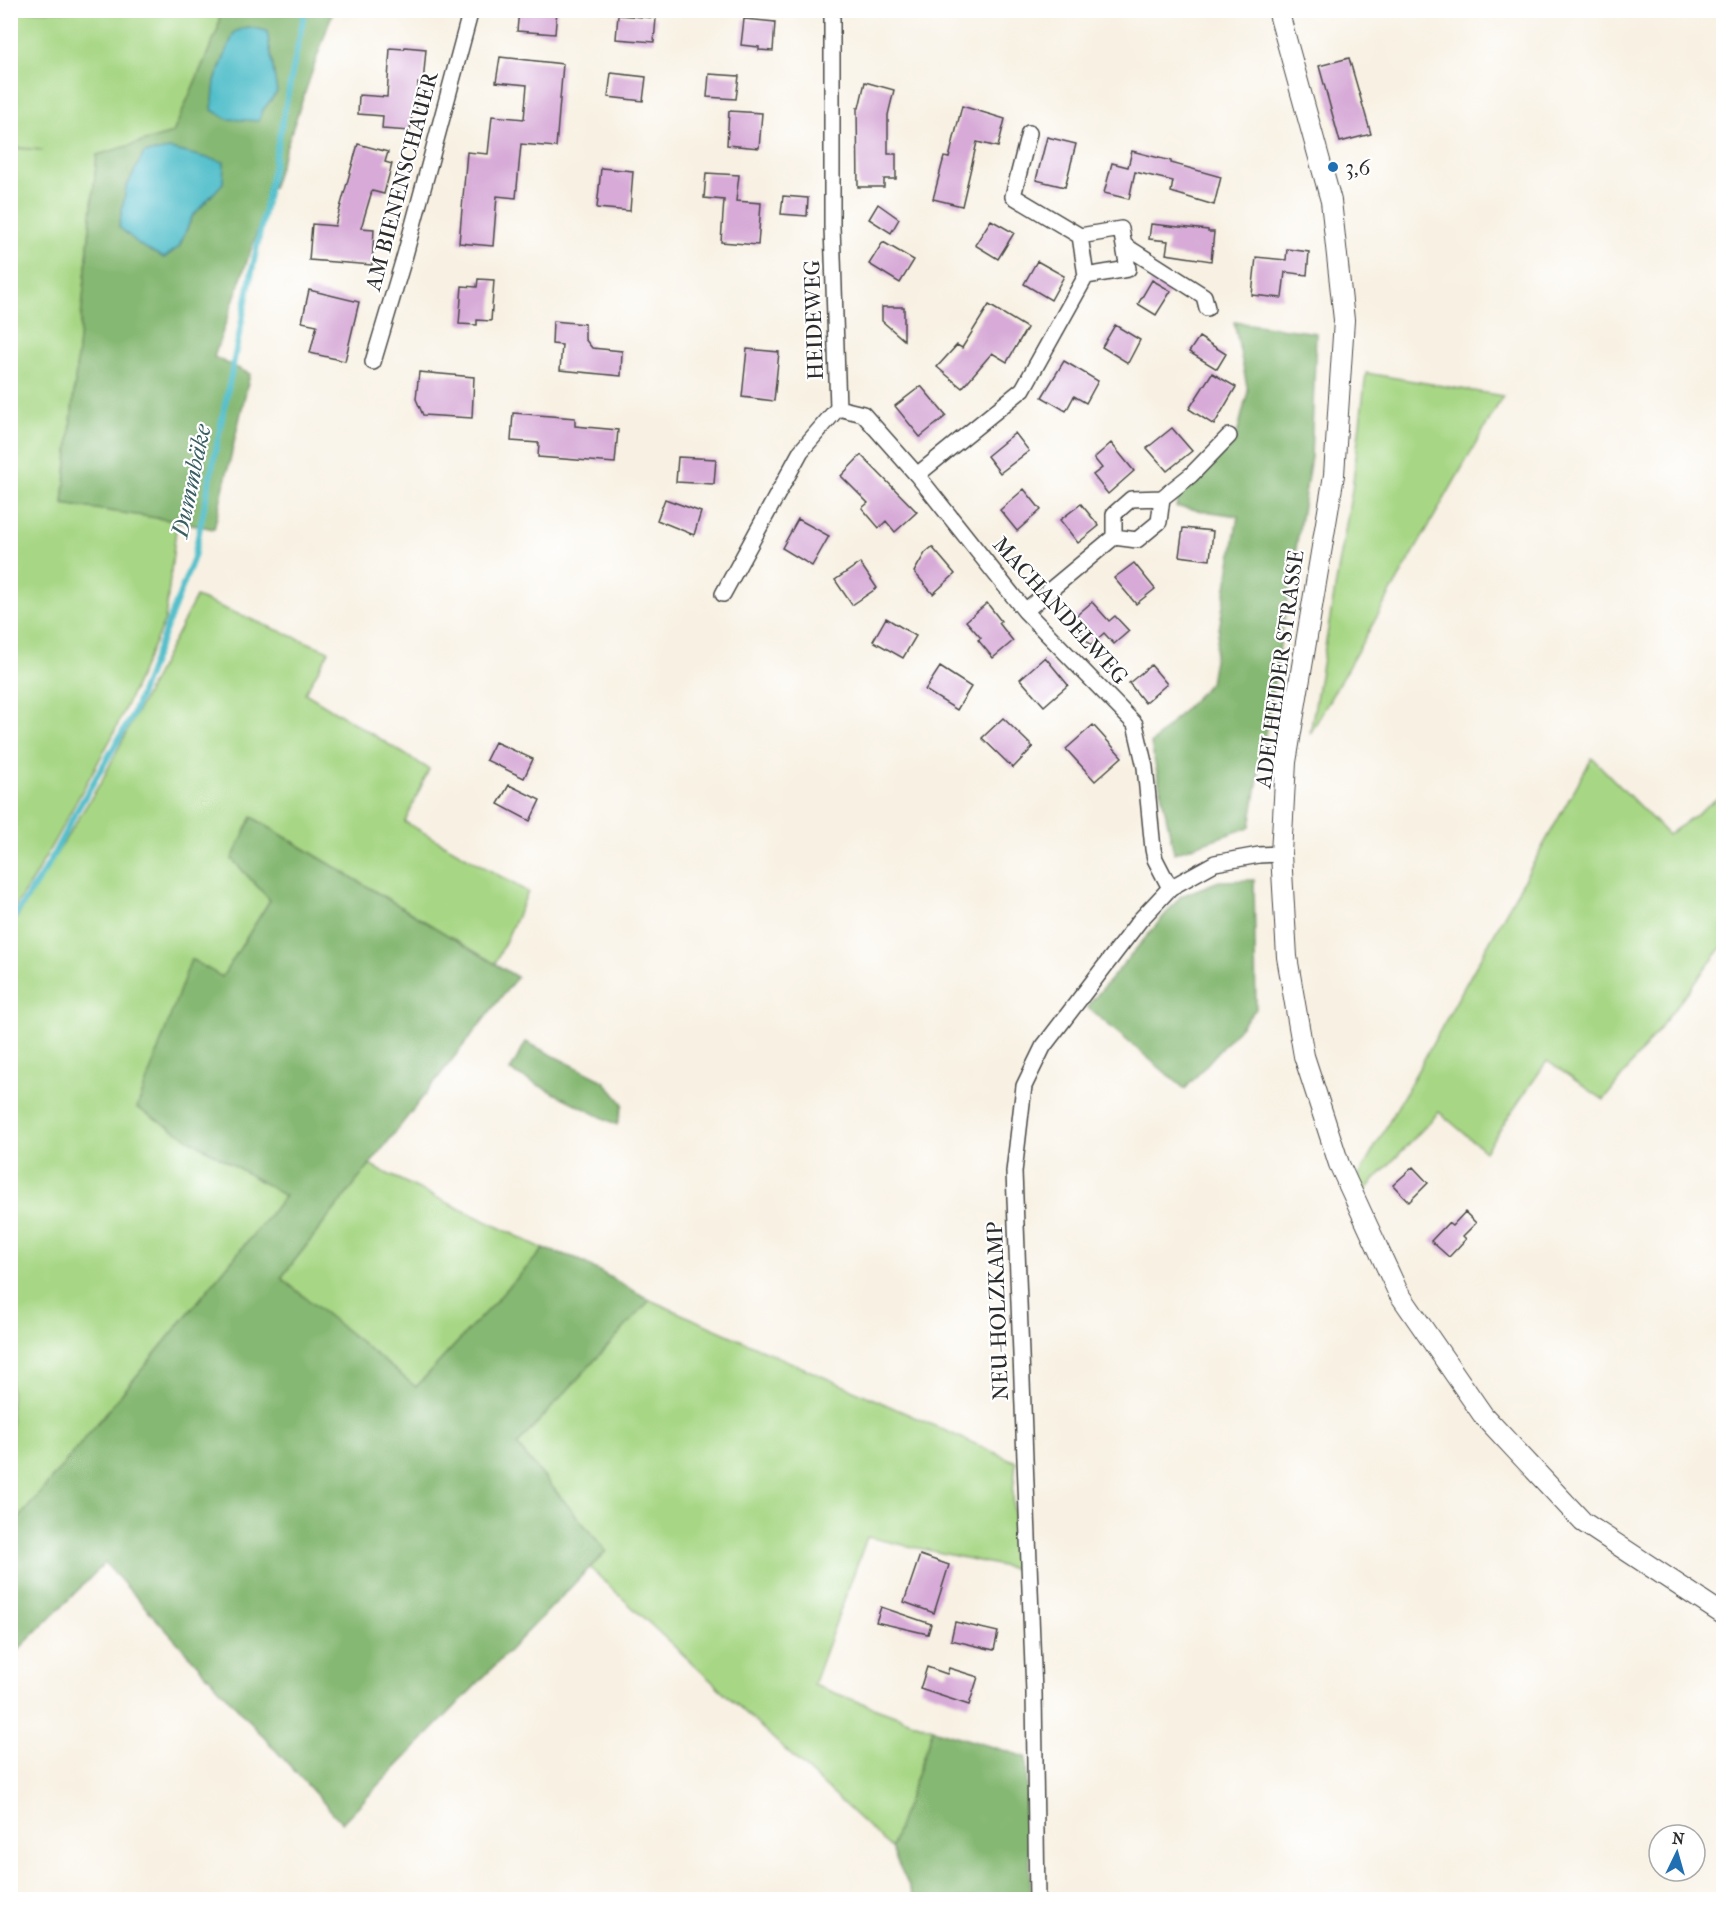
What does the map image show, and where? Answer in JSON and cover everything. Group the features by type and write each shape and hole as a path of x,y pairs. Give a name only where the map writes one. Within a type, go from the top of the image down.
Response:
{"street":[{"name":"AM BIENENSCHAUER","path":"373,362 405,255 471,10"},
{"name":"HEIDEWEG","path":"723,594 801,451 838,408 832,226 832,10"},
{"name":"ADELHEIDER STRASSE","path":"1278,10 1332,201 1344,320 1334,475 1286,762 1281,854 1287,957 1304,1056 1339,1164 1398,1292 1483,1415 1583,1522 1724,1615"},
{"path":"1029,133 1013,196 1080,236 1121,229 1128,269 1086,276"},
{"path":"917,475 1023,388 1086,276 1080,236"},
{"path":"1124,245 1204,296 1207,308"},
{"name":"MACHANDELWEG","path":"838,408 863,414 917,475 1025,611 1135,724 1145,766 1155,859 1170,888"},
{"path":"1114,537 1114,514 1131,499 1162,498 1191,475 1229,436"},
{"path":"1025,611 1114,537 1137,540 1159,522 1162,498"},
{"name":"NEU-HOLZKAMP","path":"1037,1899 1034,1693 1014,1172 1024,1086 1043,1047 1140,920 1170,888 1215,863 1259,855 1281,854"}],"green space":[{"path":"11,11 220,11 218,29 173,133 97,155 63,504 177,521 165,620 112,737 36,874 11,913 11,148 43,150 11,147"},
{"path":"220,11 333,11 214,357 250,374 214,529 177,521 63,504 97,155 173,133 218,29","holes":["248,27 267,32 277,92 262,111 215,81 234,33","135,172 222,183 192,217 179,247 126,188"]},
{"path":"1234,322 1316,333 1311,457 1250,827 1174,853 1151,744 1210,683 1238,516 1176,507 1179,495 1235,442 1248,391"},
{"path":"1366,373 1503,396 1310,734 1352,490"},
{"path":"196,597 329,651 305,693 429,769 405,822 528,892 495,964 252,817 232,859 270,900 222,978 191,959 285,1196 11,1528 11,927 101,782"},
{"path":"1592,758 1668,835 1723,794 1723,946 1604,1100 1547,1061 1485,1151 1439,1112 1361,1194 1356,1181"},
{"path":"252,817 517,977 281,1278 416,1387 544,1249 576,1258 650,1300 517,1445 606,1551 342,1823 105,1563 15,1653 11,1649 11,1528 285,1196 137,1108 191,959 222,977 270,900 232,859"},
{"path":"1254,880 1256,1009 1185,1089 1087,1007 1181,896 1219,881"},
{"path":"526,1042 604,1081 623,1104 617,1125 510,1071"},
{"path":"369,1165 544,1249 416,1387 281,1278"},
{"path":"650,1300 1016,1462 1013,1492 1016,1569 867,1537 813,1685 933,1729 891,1848 590,1568 606,1551 517,1445"},
{"path":"933,1729 1026,1757 1031,1899 915,1899 891,1848"}],"water":[{"path":"248,27 267,31 277,92 262,111 259,121 227,119 212,110 215,81 234,32"},
{"path":"170,149 224,162 223,183 192,217 179,247 164,258 141,246 119,227 126,188 144,153"}],"building":[{"path":"519,10 557,10 555,34 517,31"},
{"path":"618,15 656,18 654,42 616,39"},
{"path":"744,19 775,22 773,51 741,45"},
{"path":"405,47 426,49 423,84 418,83 416,114 412,114 410,131 382,129 383,116 358,114 359,95 387,97 390,48 404,49"},
{"path":"500,57 563,64 556,147 521,144 516,198 497,196 493,246 459,243 467,152 488,154 492,116 524,119 527,85 496,82"},
{"path":"1349,58 1371,134 1340,142 1319,66"},
{"path":"611,73 646,77 643,101 608,97"},
{"path":"709,74 739,76 736,99 707,97"},
{"path":"865,82 894,90 888,115 888,154 896,154 896,179 884,179 884,187 858,187 857,108 859,108"},
{"path":"962,106 1005,119 998,147 977,142 962,206 933,199 944,157 949,158"},
{"path":"729,111 762,113 759,148 727,145"},
{"path":"1047,137 1076,144 1065,187 1036,180"},
{"path":"358,144 388,152 385,162 392,164 384,194 372,191 361,228 374,229 372,265 309,260 312,224 335,226"},
{"path":"1132,151 1221,177 1214,205 1171,192 1173,181 1135,172 1129,199 1104,193 1112,163 1128,167"},
{"path":"601,168 633,171 630,211 597,208"},
{"path":"706,173 739,175 736,201 761,203 758,245 721,242 724,200 704,198"},
{"path":"783,196 808,198 807,216 781,214"},
{"path":"878,204 899,219 891,233 869,219"},
{"path":"991,220 1014,233 998,259 975,245"},
{"path":"1151,224 1214,232 1211,261 1166,254 1168,241 1149,239"},
{"path":"883,242 914,260 900,283 869,264"},
{"path":"1287,249 1309,252 1307,275 1285,272 1282,298 1252,295 1256,257 1286,260"},
{"path":"1037,261 1064,276 1051,300 1024,284"},
{"path":"478,279 494,280 491,321 477,320 477,325 459,324 462,286 477,287"},
{"path":"1152,280 1171,291 1156,315 1138,304"},
{"path":"309,290 359,302 345,361 310,353 317,325 302,322"},
{"path":"989,305 1027,328 1007,362 992,353 962,388 937,367 957,345 962,348"},
{"path":"882,307 904,307 904,340 882,321"},
{"path":"553,321 585,324 585,339 592,348 622,351 621,376 560,370 562,345 552,344"},
{"path":"1115,325 1140,340 1128,363 1102,347"},
{"path":"1199,337 1226,354 1217,369 1189,352"},
{"path":"747,349 779,352 774,401 742,397"},
{"path":"1064,361 1098,381 1086,403 1074,396 1066,411 1042,397"},
{"path":"419,372 474,377 472,418 423,415 416,399"},
{"path":"1212,373 1236,387 1214,425 1189,409"},
{"path":"921,386 946,416 920,437 895,406"},
{"path":"513,413 575,418 575,426 618,430 615,463 538,457 539,443 511,441"},
{"path":"1172,428 1192,451 1167,471 1147,448"},
{"path":"1015,433 1029,451 1000,473 987,456"},
{"path":"1111,443 1134,471 1108,494 1093,475 1102,468 1094,458"},
{"path":"861,455 917,512 895,532 886,521 879,528 862,508 868,503 841,476"},
{"path":"678,457 716,459 714,484 676,482"},
{"path":"1024,489 1041,510 1017,531 1000,510"},
{"path":"665,499 701,512 694,535 657,520"},
{"path":"1081,504 1099,526 1078,543 1060,520"},
{"path":"798,519 829,536 812,566 782,548"},
{"path":"1183,528 1213,531 1210,560 1179,556"},
{"path":"932,547 955,574 933,594 914,572 925,553"},
{"path":"860,563 877,588 852,605 835,580"},
{"path":"1134,563 1155,589 1136,604 1114,578"},
{"path":"1092,602 1109,621 1115,616 1129,631 1114,644 1104,633 1091,645 1070,621"},
{"path":"987,603 1013,641 993,658 978,640 981,638 966,621"},
{"path":"886,618 916,636 903,658 873,641"},
{"path":"1045,657 1068,685 1044,706 1020,679"},
{"path":"1151,665 1167,684 1145,703 1129,683"},
{"path":"940,667 971,687 957,710 925,690"},
{"path":"1003,718 1033,747 1013,768 982,738"},
{"path":"1093,725 1122,757 1095,781 1066,749"},
{"path":"495,742 533,759 524,778 486,760"},
{"path":"509,785 540,800 530,821 498,804"},
{"path":"1413,1167 1428,1183 1409,1202 1393,1185"},
{"path":"1465,1212 1476,1223 1463,1236 1466,1239 1449,1257 1431,1241 1448,1223 1452,1226"},
{"path":"920,1555 949,1565 934,1613 904,1602"},
{"path":"881,1607 931,1624 928,1634 876,1622"},
{"path":"955,1622 998,1632 994,1650 951,1640"},
{"path":"927,1667 947,1674 949,1668 978,1677 969,1705 920,1689"}],"waterway":[{"name":"Dummbäke","path":"10,923 48,865 132,716 194,557 305,10"}],"place":[{"name":"3,6","path":"1333,167"}]}
